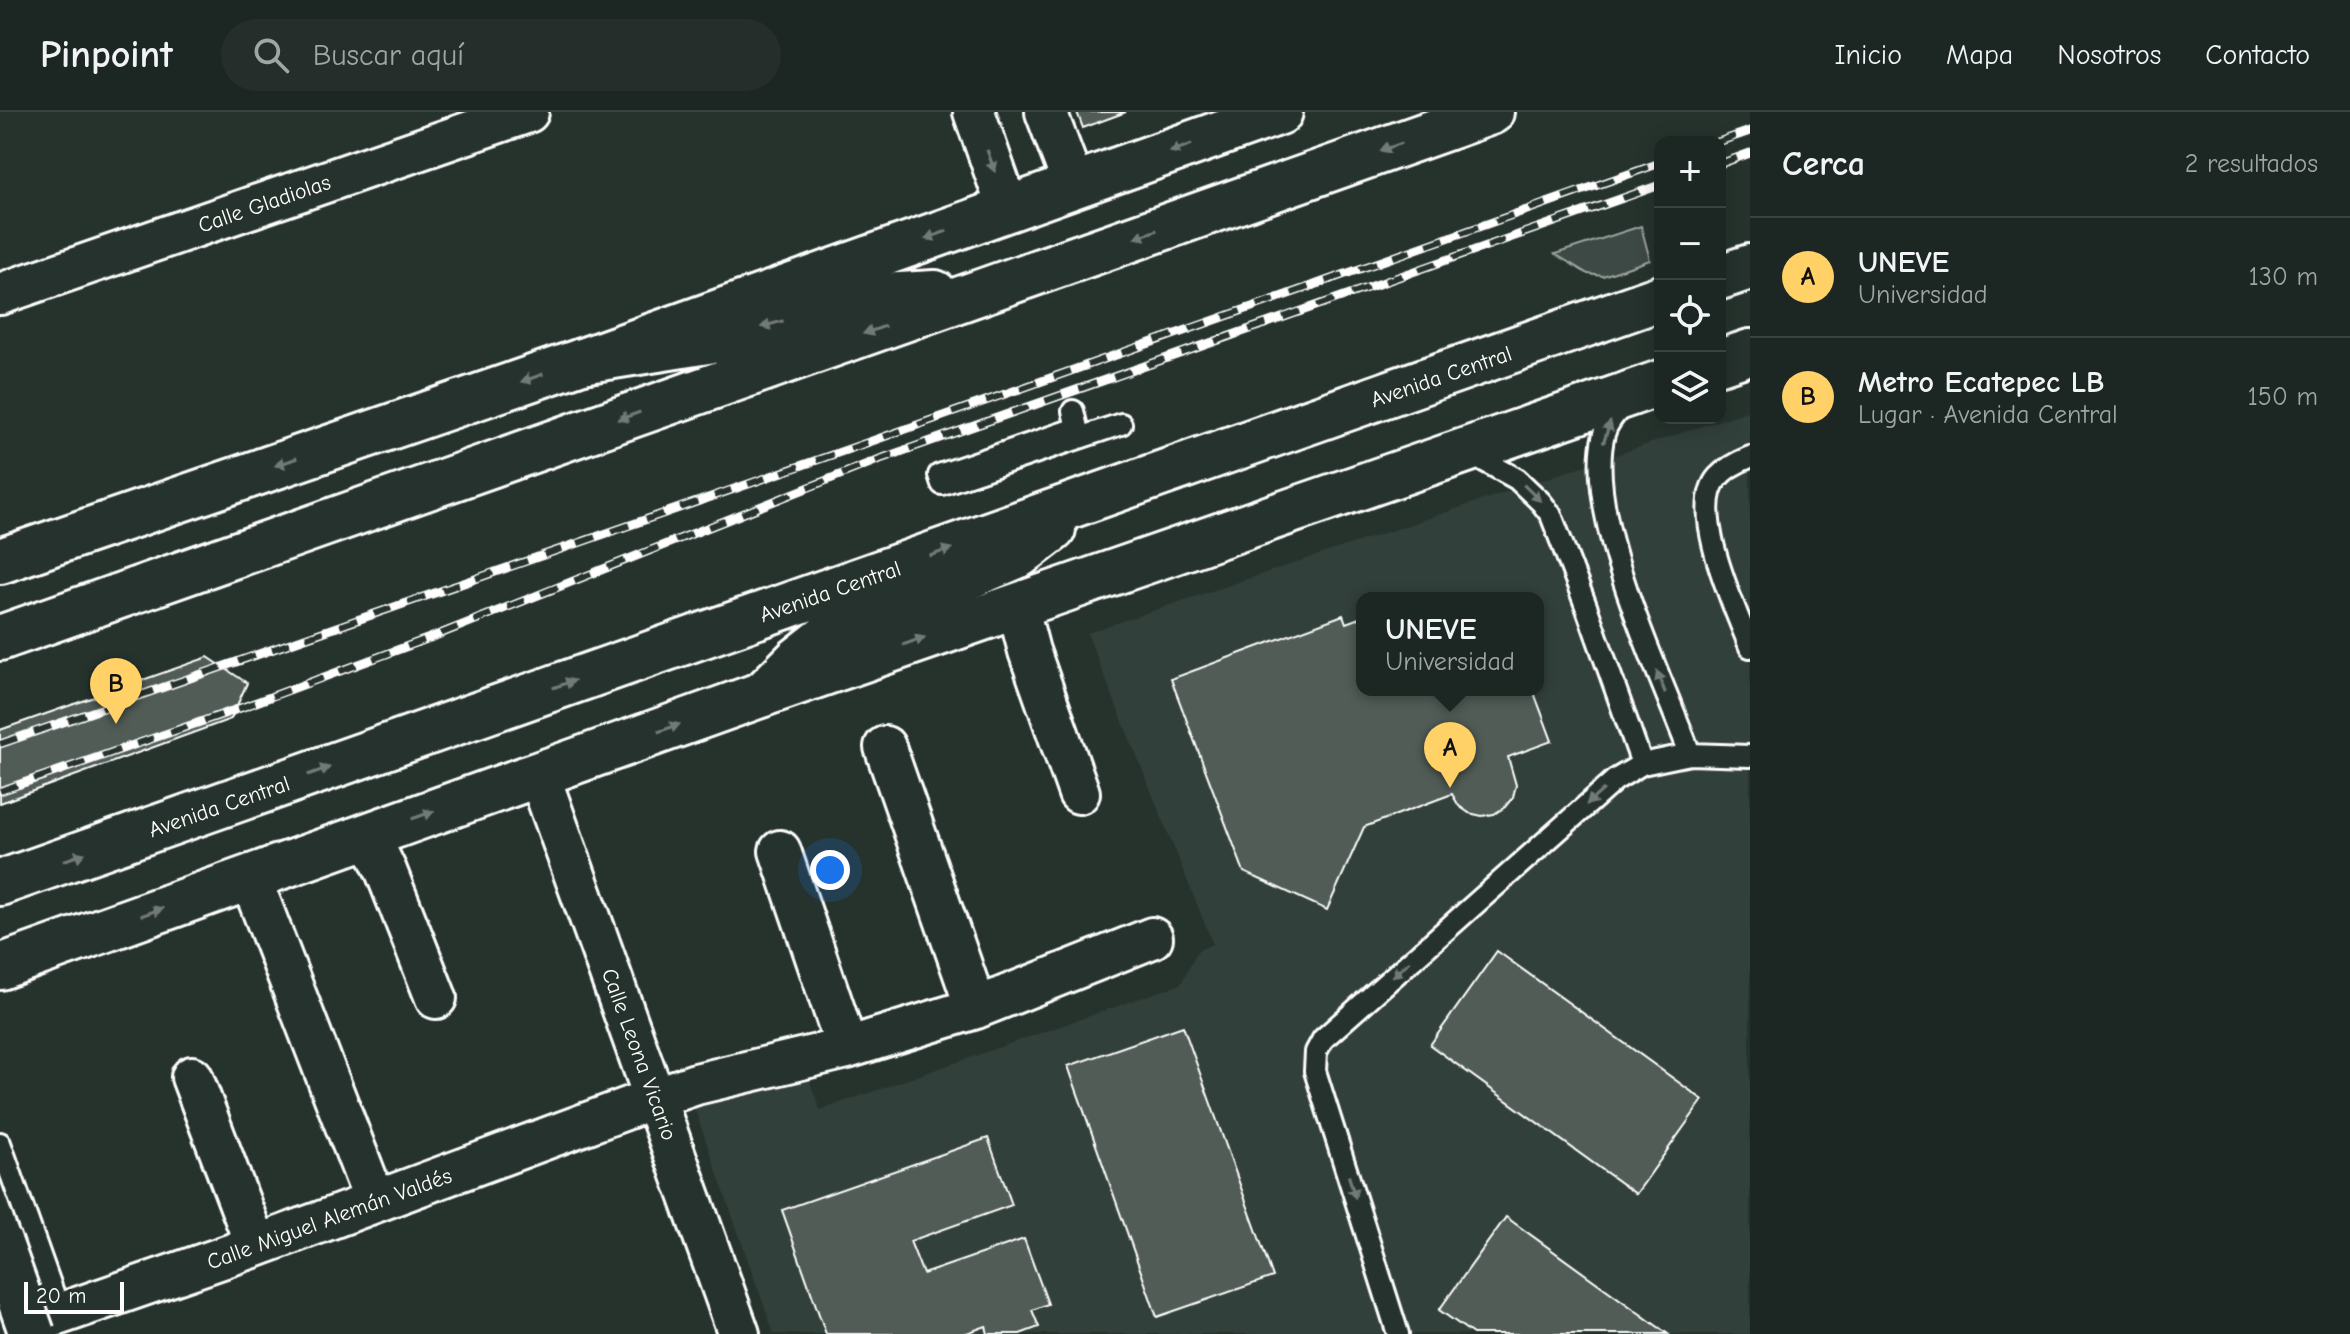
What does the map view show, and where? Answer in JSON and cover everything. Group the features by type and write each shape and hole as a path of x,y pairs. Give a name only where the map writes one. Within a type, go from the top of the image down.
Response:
{"main road":[{"path":"0,561 582,361 1280,112"},
{"path":"0,638 1491,112"},
{"path":"1726,275 1750,267"},
{"path":"582,361 720,339 866,297 986,291"},
{"name":"Avenida Central","path":"0,883 1654,300"},
{"path":"1726,360 1750,352"},
{"path":"0,967 763,694 1650,387"},
{"path":"763,694 797,660 825,638 1019,555 1046,536 1079,503"},
{"path":"0,1244 54,1328"}],"street":[{"name":"Calle Gladiolas","path":"0,294 528,112"},
{"path":"974,112 1008,209"},
{"path":"1046,112 1074,186"},
{"path":"1017,605 1029,651 1079,793"},
{"path":"885,747 976,1008"},
{"name":"Calle Leona Vicario","path":"539,775 739,1334"},
{"path":"368,834 386,871 436,998"},
{"path":"780,851 847,1048"},
{"path":"250,877 369,1185"},
{"name":"Calle Miguel Alemán Valdés","path":"2,1334 54,1328 256,1246 369,1185 696,1084 847,1048 976,1008 1152,938"},
{"path":"192,1077 256,1246"}],"lane":[{"path":"1650,387 1610,420 1604,433 1602,493 1627,589 1690,754"},
{"path":"1075,420 939,475 942,484 1121,424"},
{"path":"1467,451 1517,479 1551,515 1596,631 1642,764"},
{"path":"1750,457 1717,478 1709,498 1709,522 1712,545 1750,647"},
{"path":"1398,1334 1315,1071 1316,1052 1323,1039 1615,780 1642,764 1690,754 1747,753"},
{"path":"0,1143 54,1328"}],"shaded area":[{"path":"1641,226 1650,260 1603,276 1588,274 1555,254"},
{"path":"1750,410 1750,1334 774,1334 694,1107 804,1065 820,1110 1181,984 1198,950 1213,944 1087,633 1708,424 1726,424 1726,418"}],"building":[{"path":"1077,112 1126,112 1083,128"},
{"path":"1343,615 1346,623 1356,619 1356,696 1535,696 1552,741 1508,757 1516,785 1513,797 1494,814 1482,816 1469,813 1459,806 1452,794 1364,827 1327,910 1244,872 1171,679"},
{"path":"208,657 247,683 231,719 0,803 0,730"},
{"path":"1497,951 1703,1100 1636,1194 1430,1045"},
{"path":"1183,1026 1273,1277 1157,1317 1068,1066"},
{"path":"988,1138 1012,1205 910,1241 923,1274 1024,1239 1048,1304 1032,1310 1039,1327 1020,1334 988,1334 986,1326 964,1334 826,1334 782,1210"},
{"path":"1506,1217 1668,1334 1473,1334 1439,1310"}],"railway":[{"path":"1726,139 1750,131"},
{"path":"1726,162 1750,153"},
{"path":"0,744 1654,165"},
{"path":"0,791 235,710 435,636 880,459 1654,187"}],"place":[{"name":"Metro Ecatepec LB","path":"116,724"},
{"name":"UNEVE","path":"1450,788"}]}
